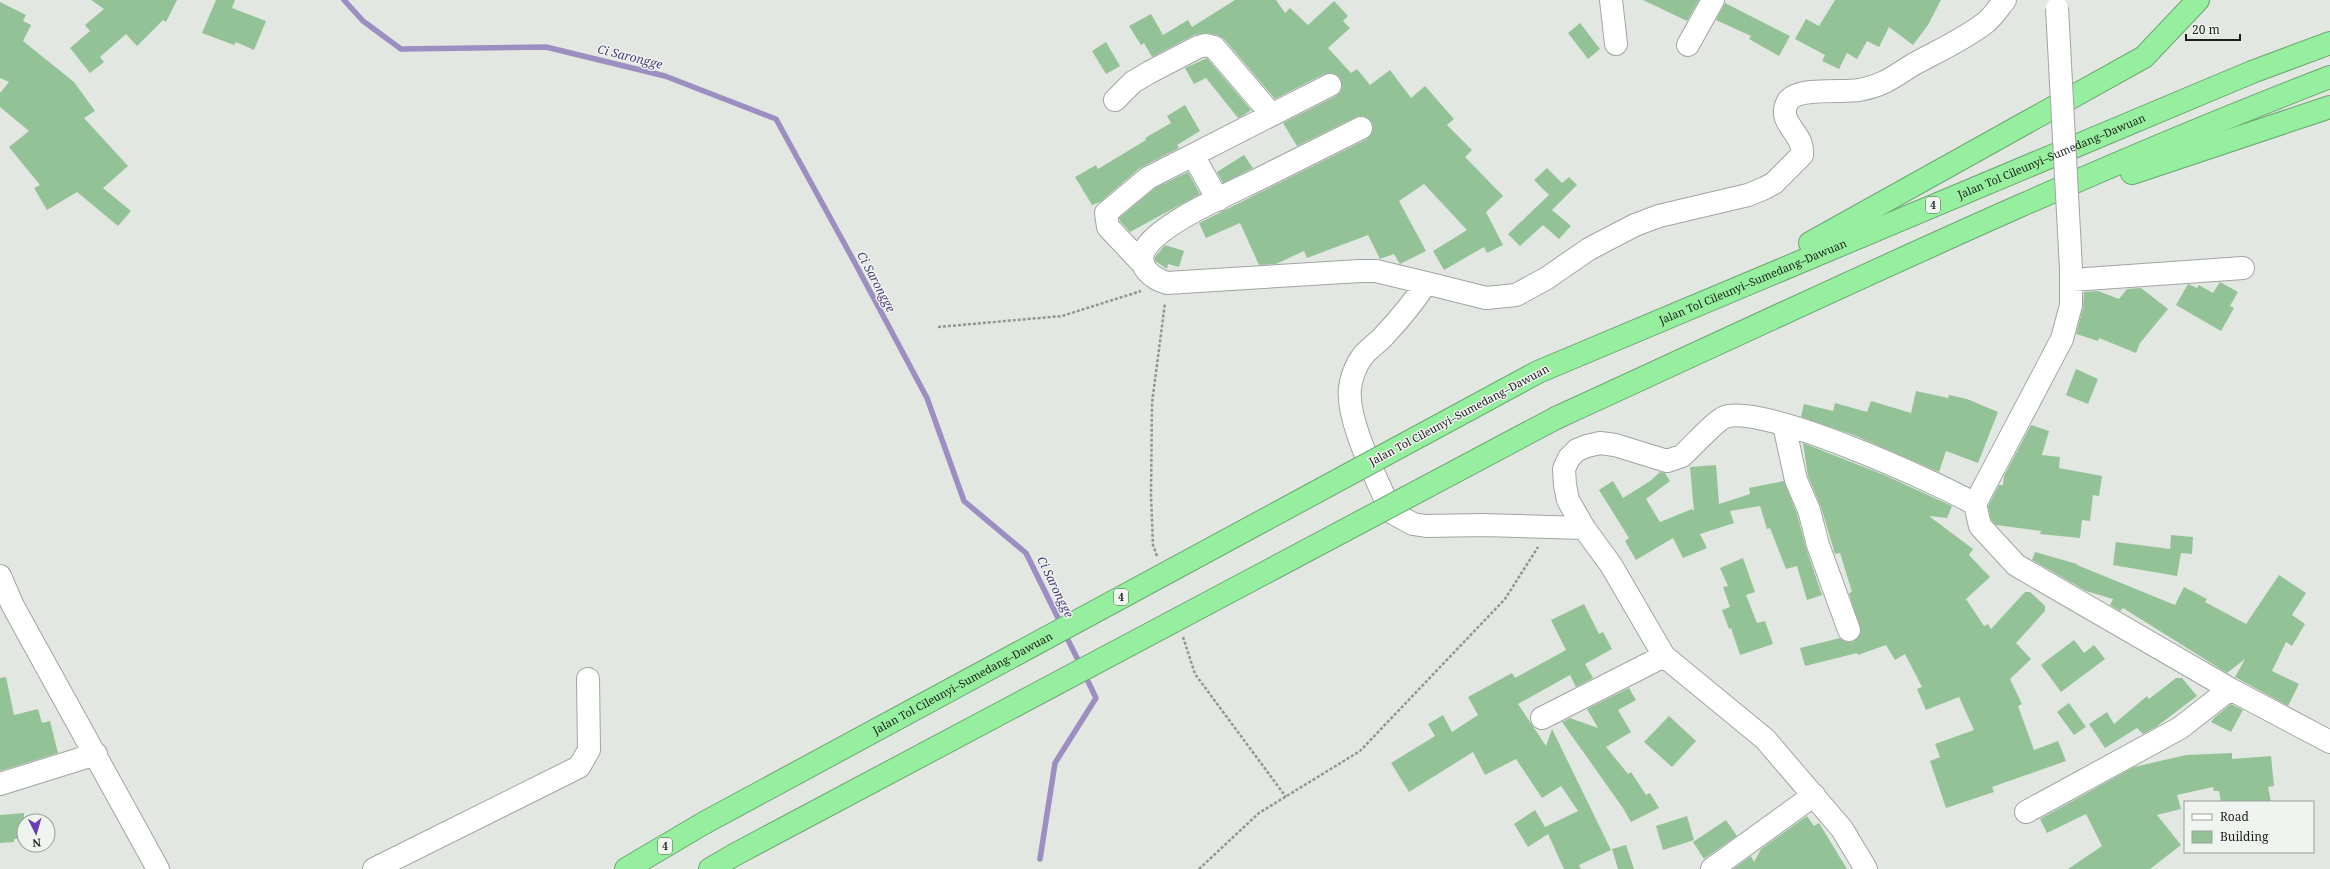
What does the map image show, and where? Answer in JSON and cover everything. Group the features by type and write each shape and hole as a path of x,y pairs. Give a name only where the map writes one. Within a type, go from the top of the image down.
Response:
{"highway":[{"path":"1718,294 2144,57 2198,0"},
{"name":"Jalan Tol Cileunyi–Sumedang–Dawuan","path":"626,869 704,823 1538,372 1718,294 2244,75 2330,43"},
{"path":"710,869 1556,418 1987,221 2260,104 2330,77"},
{"path":"1987,221 2330,107"}],"street":[{"path":"1612,0 1616,44"},
{"path":"1688,45 1713,0"},
{"path":"1330,85 1148,178 1106,213 1108,227 1141,262 1145,269 1167,283 1376,271 1486,298 1516,295 1547,278 1589,249 1635,225 1659,216 1748,195 1774,183 1802,155 1800,140 1785,116 1786,105 1791,98 1815,91 1840,92 1859,90 1887,82 1913,65 1987,22 2005,0"},
{"path":"2057,4 2072,275 2070,305 2062,339 1976,504 1980,526 2016,564 2230,689 2330,742"},
{"path":"1115,100 1140,78 1198,47 1209,45 1214,47 1272,114"},
{"path":"1141,262 1143,252 1150,242 1186,216 1360,128"},
{"path":"1193,155 1218,200"},
{"path":"2072,275 2243,268"},
{"path":"1426,283 1416,299 1382,338 1363,356 1356,367 1350,388 1357,430 1391,512 1413,524 1426,526 1483,525 1584,528"},
{"path":"1866,869 1842,830 1814,795 1765,739 1664,656 1611,565 1584,528 1568,500 1564,468 1569,458 1577,450 1600,443 1615,445 1658,460 1674,460 1682,456 1723,418 1740,414 1784,425 1901,467 1976,504"},
{"path":"1784,425 1796,480 1809,510 1818,544 1849,630"},
{"path":"0,576 14,606 158,869"},
{"path":"1542,718 1664,656"},
{"path":"374,869 579,767 590,750 588,679"},
{"path":"2026,812 2180,728 2230,689"},
{"path":"0,784 96,754"},
{"path":"1712,869 1814,795"}],"path":[{"path":"938,327 1062,316 1167,283"},
{"path":"1199,869 1259,813 1360,751 1505,599 1551,528"}],"building":[{"path":"91,0 177,0 166,22 163,20 137,46 126,34 100,57 104,62 90,73 70,48 90,31 85,25 104,9"},
{"path":"216,0 235,0 232,8 266,21 254,50 236,42 234,45 202,33"},
{"path":"1235,0 1276,0 1285,13 1290,8 1308,25 1334,1 1348,16 1343,21 1350,28 1328,48 1351,73 1357,69 1370,85 1390,70 1411,98 1425,86 1454,119 1447,125 1472,150 1465,157 1503,196 1486,212 1503,245 1487,253 1484,247 1444,270 1433,251 1467,230 1424,184 1399,201 1426,251 1400,264 1394,254 1380,259 1368,235 1307,258 1304,251 1276,264 1259,265 1240,223 1206,238 1199,223 1367,139 1373,129 1372,123 1368,118 1362,116 1356,117 1297,146 1283,123 1336,96 1341,91 1342,85 1337,75 1331,73 1324,74 1275,99 1224,39 1217,35 1207,33 1194,35 1152,57 1144,43 1141,45 1129,26 1151,14 1163,35 1188,20 1192,27"},
{"path":"1643,0 1699,0 1687,21"},
{"path":"1835,0 1941,0 1928,25 1913,45 1889,27 1879,47 1867,41 1857,59 1847,53 1839,69 1822,61 1825,55 1795,39 1806,19 1819,26"},
{"path":"0,2 26,15 23,21 31,25 23,41 74,82 95,111 84,118 128,166 103,188 131,211 118,226 77,192 47,210 34,188 40,185 9,147 29,131 0,107 0,93 9,82 0,78"},
{"path":"1725,3 1790,36 1779,56 1749,39 1751,36 1716,20"},
{"path":"1580,23 1600,49 1588,59 1568,33"},
{"path":"1106,42 1120,66 1106,74 1092,51"},
{"path":"1207,58 1251,110 1238,118 1206,78 1194,84 1185,68"},
{"path":"1185,105 1200,131 1177,145 1179,148 1140,168 1100,202 1092,205 1075,177 1096,165 1098,169 1146,140 1145,138 1171,123 1167,116"},
{"path":"1244,155 1253,168 1223,183 1217,172"},
{"path":"1547,168 1562,183 1569,177 1577,185 1552,210 1571,226 1559,239 1543,225 1520,246 1508,234 1549,195 1534,180"},
{"path":"1188,172 1200,194 1130,232 1120,221 1119,218 1155,188"},
{"path":"1165,245 1184,251 1179,267 1168,264 1167,269 1155,261 1155,257"},
{"path":"2220,282 2238,292 2230,306 2234,308 2221,331 2176,305 2188,284 2197,288 2199,285 2213,293"},
{"path":"2141,288 2168,309 2140,343 2136,353 2099,338 2098,341 2076,334 2083,308 2084,292 2098,291 2119,299 2127,289"},
{"path":"2076,369 2098,379 2088,404 2066,395"},
{"path":"1916,391 1948,398 1949,395 1967,399 1998,412 1978,463 1946,451 1939,472 1854,435 1801,417 1804,404 1833,411 1835,403 1867,412 1871,401 1911,413"},
{"path":"2031,425 2049,431 2042,455 2060,457 2059,468 2102,476 2099,496 2093,495 2090,521 2082,520 2080,538 2040,534 2041,531 1996,525 1991,520 1988,506 1999,485 2003,485 2004,476"},
{"path":"1803,443 1884,475 1952,506 1947,518 1929,516 1973,549 1969,555 1990,577 1966,599 1984,626 1988,624 1991,629 2025,592 2030,592 2045,606 2045,611 2016,643 2031,659 2010,679 2022,704 2018,706 2034,750 2058,741 2066,761 1992,787 1994,792 1946,808 1930,761 1940,757 1935,744 1974,730 1959,697 1926,710 1917,689 1922,687 1905,654 1895,660 1886,645 1858,655 1857,653 1805,666 1800,648 1840,638 1846,642 1853,642 1861,633 1849,593 1852,592 1840,553 1835,554 1821,507 1808,476"},
{"path":"1716,465 1719,504 1750,494 1749,488 1784,481 1797,514 1806,548 1822,595 1807,600 1797,566 1786,569 1770,528 1767,529 1760,506 1730,511 1734,523 1700,534 1707,548 1683,558 1673,538 1636,560 1625,541 1629,538 1599,490 1613,481 1623,498 1650,481 1660,472 1665,473 1670,481 1646,499 1660,522 1692,509 1694,511 1690,467"},
{"path":"2171,535 2193,537 2192,554 2181,553 2177,576 2113,565 2116,542 2170,549"},
{"path":"2035,552 2077,564 2175,605 2184,587 2207,599 2205,602 2246,624 2279,575 2306,593 2292,615 2305,624 2292,646 2286,642 2272,671 2299,684 2288,706 2235,677 2245,659 2227,673 2123,608 2120,611 2110,605 2113,599 2086,591 2032,560"},
{"path":"1743,558 1755,592 1746,595 1757,623 1765,621 1773,644 1740,655 1731,628 1729,629 1722,610 1730,607 1723,587 1728,586 1720,568"},
{"path":"1584,604 1599,634 1603,632 1612,649 1585,664 1593,678 1576,687 1570,675 1518,704 1546,746 1552,729 1611,850 1579,865 1581,869 1564,869 1548,834 1528,847 1514,824 1535,810 1545,827 1578,811 1561,786 1542,798 1516,759 1485,775 1473,752 1409,792 1391,763 1435,736 1428,724 1443,715 1452,732 1478,715 1468,697 1512,673 1515,678 1566,650 1551,620"},
{"path":"2074,640 2084,653 2094,645 2105,659 2061,692 2041,665"},
{"path":"6,677 14,715 38,709 42,723 50,721 58,753 0,771 0,678"},
{"path":"2176,678 2182,678 2197,696 2156,727 2143,734 2137,728 2105,748 2089,724 2107,712 2114,724 2147,696 2149,699"},
{"path":"1629,688 1636,700 1618,710 1631,732 1606,747 1628,774 1631,772 1646,795 1650,793 1659,808 1631,822 1623,808 1562,722 1570,718 1598,728 1587,709"},
{"path":"2069,703 2086,727 2074,735 2057,712"},
{"path":"2231,704 2243,710 2231,732 2211,722"},
{"path":"1669,716 1696,741 1672,767 1644,742"},
{"path":"2232,753 2232,759 2271,756 2274,786 2268,787 2271,801 2221,801 2219,791 2214,791 2213,787 2177,795 2181,809 2157,815 2181,845 2150,869 2068,869 2102,846 2086,814 2047,833 2040,819 2134,767 2186,755"},
{"path":"16,814 16,839 14,839 14,842 0,843 0,815"},
{"path":"1687,816 1694,840 1663,850 1656,826"},
{"path":"1807,816 1814,826 1819,823 1847,869 1733,869 1751,856 1754,862 1761,849"},
{"path":"1726,820 1737,836 1704,859 1693,842"},
{"path":"1626,845 1634,869 1618,869 1612,849"}],"waterway":[{"name":"Ci Sarongge","path":"344,0 363,21 401,49 546,47 665,76 776,119 927,398 964,501 1026,553 1061,624"},
{"name":"Ci Sarongge","path":"1064,632 1081,666"},
{"name":"Ci Sarongge","path":"1040,859 1055,763 1096,698 1084,673"}]}
